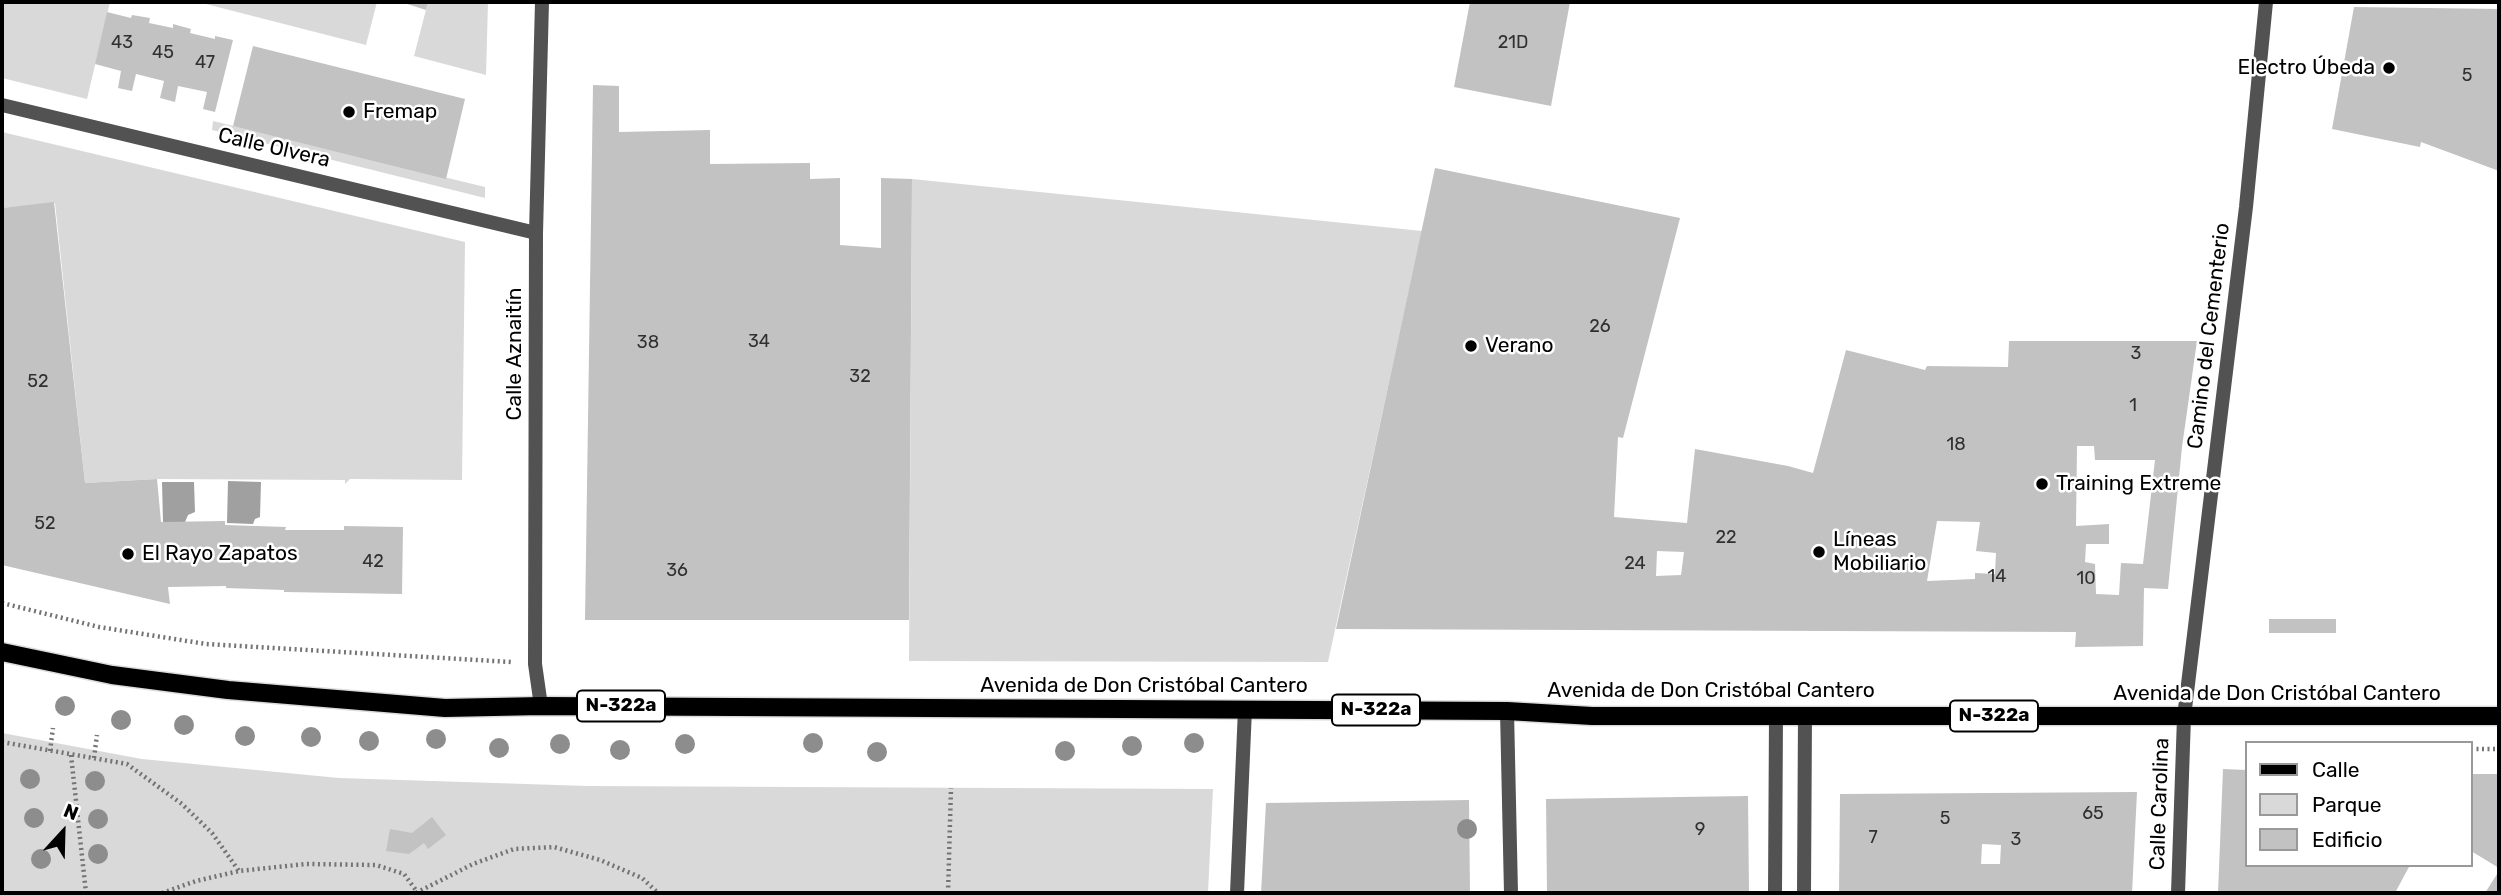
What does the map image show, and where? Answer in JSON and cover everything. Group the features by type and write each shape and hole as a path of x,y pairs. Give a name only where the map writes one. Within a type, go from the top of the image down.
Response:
{"main road":[{"name":"Avenida de Don Cristóbal Cantero","path":"2,652 112,675 228,690 445,708 541,706 1245,709 1507,711 1592,716 2499,716"}],"street":[{"name":"Calle Aznaitín","path":"541,706 535,664 536,233 542,2"},
{"name":"Camino del Cementerio","path":"2184,717 2246,207 2266,2"},
{"name":"Calle Olvera","path":"2,105 536,233"},
{"path":"1237,893 1245,709"},
{"path":"1507,711 1511,893"},
{"path":"1804,893 1805,714"},
{"path":"1775,893 1776,715"},
{"name":"Calle Carolina","path":"2178,893 2184,717"}],"path":[{"path":"50,751 53,728"},
{"path":"94,758 97,735"},
{"path":"2,742 127,764 182,804 212,833 239,871"},
{"path":"2473,749 2499,749"},
{"path":"71,755 86,893"},
{"path":"948,893 951,788"},
{"path":"162,893 196,881 239,871 306,863 376,865 404,874 417,893 473,864 514,849 554,847 600,860 642,878 658,893"}],"green space":[{"path":"2,2 110,2 87,99 2,78"},
{"path":"198,2 377,2 366,45"},
{"path":"428,2 488,2 486,75 414,56"},
{"path":"213,121 485,187 485,198 212,130"},
{"path":"2,132 465,242 462,480 350,479 345,484 345,480 157,479 85,483 55,203 2,208"},
{"path":"912,179 1422,231 1328,662 909,661"},
{"path":"2,733 142,759 339,778 588,786 1213,789 1208,893 2,893"}],"shaded area":[{"path":"228,481 261,482 260,517 255,519 253,524 227,523"},
{"path":"162,482 194,482 195,512 188,515 185,522 163,522"}],"building":[{"path":"401,2 428,2 426,10"},
{"path":"1470,2 1570,2 1551,106 1454,87"},
{"path":"2354,7 2499,9 2499,171 2421,142 2420,147 2332,129"},
{"path":"107,12 131,18 132,15 150,18 149,23 173,28 173,24 191,29 190,33 233,40 215,112 203,109 207,92 178,86 175,102 160,98 164,81 136,74 132,91 118,88 121,71 95,64"},
{"name":"Fremap","path":"253,46 465,99 446,179 233,126"},
{"path":"593,85 619,86 619,132 710,130 710,164 810,163 810,179 840,178 840,245 881,248 881,178 912,179 909,620 585,620"},
{"path":"1435,168 1680,218 1623,438 1618,437 1614,517 1687,523 1695,449 1813,473 1846,350 1925,370 1927,366 2008,367 2009,341 2197,341 2182,447 2168,589 2144,588 2143,646 2075,647 2076,632 1336,629","holes":["2077,446 2094,446 2095,460 2155,460 2143,564 2121,563 2119,595 2096,594 2095,564 2085,562 2086,544 2109,544 2109,524 2076,526","1937,521 1980,522 1976,551 1996,553 1995,574 1975,573 1975,579 1927,581","1657,551 1684,552 1681,575 1656,576"]},
{"path":"54,202 85,483 157,479 161,522 225,521 225,525 286,527 285,530 344,530 344,526 403,527 402,594 284,592 226,586 168,587 170,604 2,565 2,208"},
{"path":"2269,619 2336,619 2336,633 2269,633"},
{"path":"2223,769 2246,770 2246,867 2409,867 2395,893 2218,893"},
{"path":"2473,774 2499,774 2499,868 2473,852"},
{"path":"2137,792 2132,893 1839,893 1840,794","holes":["1982,844 2001,845 2000,864 1981,864"]},
{"path":"1748,796 1749,893 1547,893 1546,799"},
{"path":"1469,800 1470,893 1261,893 1266,803"},
{"path":"432,817 446,835 428,849 424,843 409,854 386,851 390,829 412,833"},
{"path":"2499,871 2499,893 2485,893"}],"place":[{"name":"Electro Úbeda","path":"2389,68"},
{"name":"Fremap","path":"349,112"},
{"name":"Verano","path":"1471,346"},
{"name":"Training Extreme","path":"2042,484"},
{"name":"Líneas Mobiliario","path":"1819,552"},
{"name":"El Rayo Zapatos","path":"128,554"}]}
